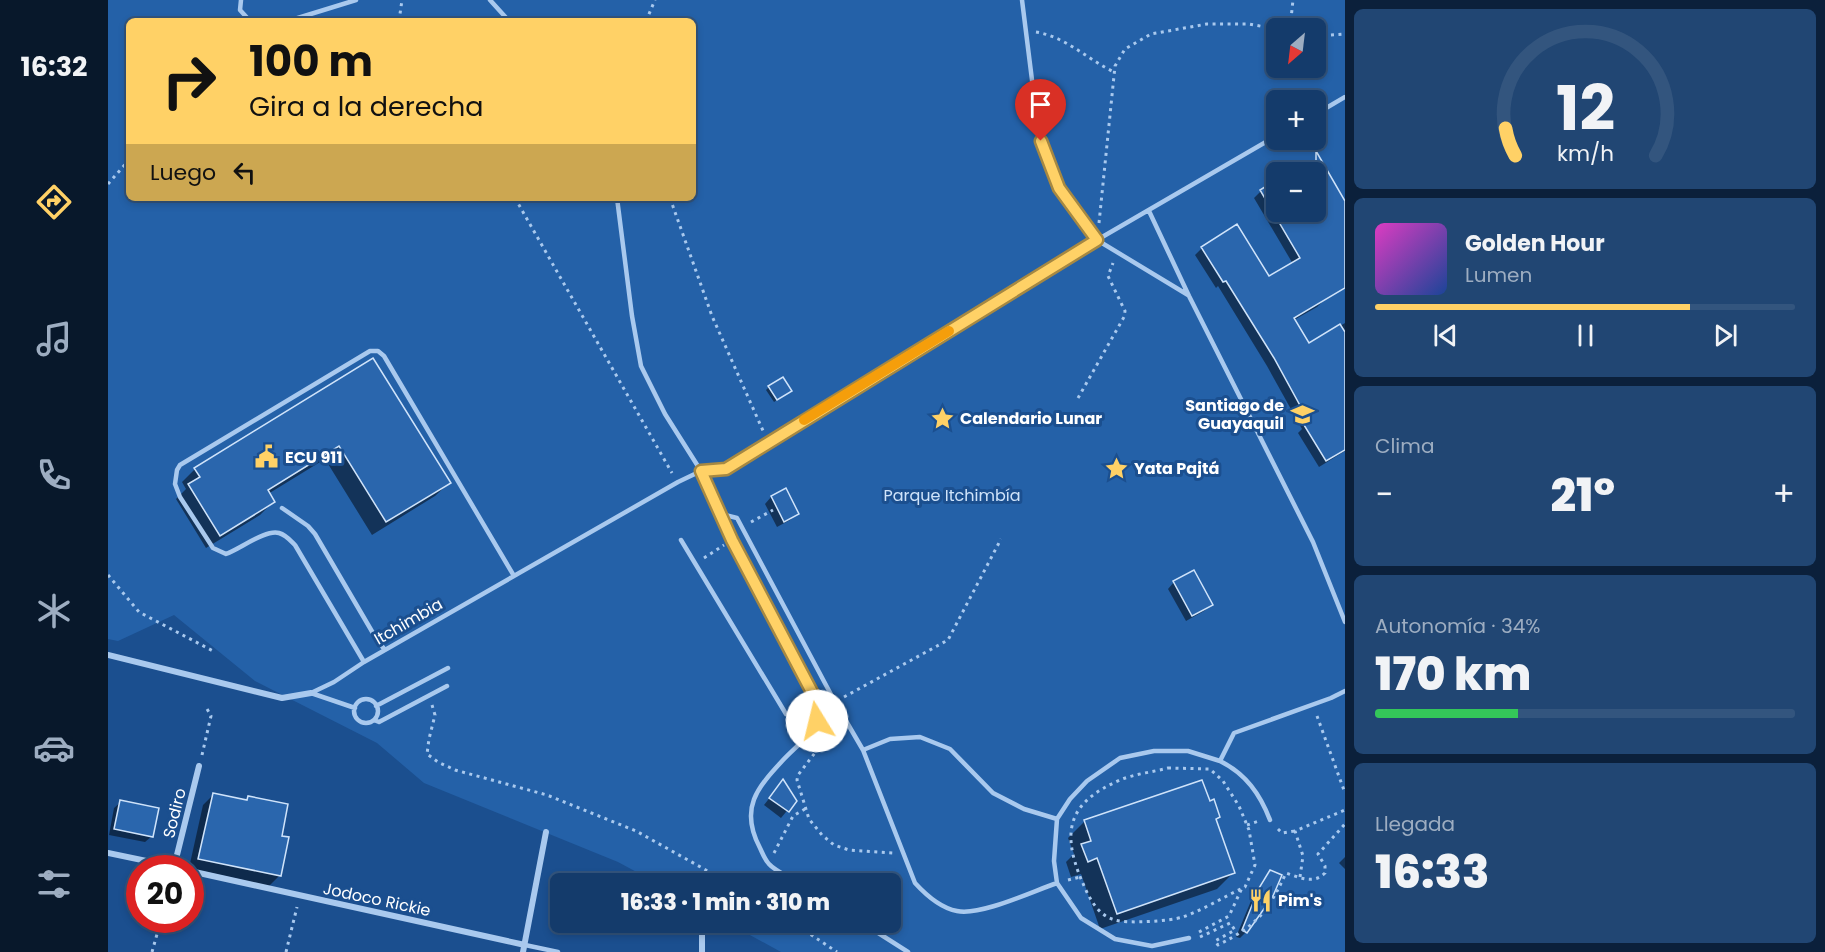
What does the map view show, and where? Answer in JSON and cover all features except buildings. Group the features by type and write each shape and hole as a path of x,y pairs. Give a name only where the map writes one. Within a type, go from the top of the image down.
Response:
{"street":[{"name":"Itchimbia","path":"108,656 282,698 311,693"},
{"name":"Sodiro","path":"180,855 199,766"},
{"path":"524,948 546,832"},
{"path":"108,853 126,857"},
{"name":"Jodoco Rickie","path":"204,874 524,948"},
{"path":"702,933 702,952"}],"lane":[{"path":"241,0 240,10 247,18"},
{"path":"298,18 356,0"},
{"path":"490,0 506,18"},
{"path":"1023,0 1041,141 1059,188 1097,240 1189,296"},
{"path":"1326,108 1345,97"},
{"name":"Itchimbia","path":"311,693 334,682 364,662 678,482 701,471 726,469 1097,240 1266,142"},
{"path":"617,201 632,316 641,366 665,414 701,471 732,540 818,707 814,727 766,780 751,803 751,824 755,839 769,864 783,873"},
{"path":"1149,211 1189,296 1313,542 1345,622"},
{"path":"364,662 295,545 286,537 278,532 268,533 226,554 213,548 180,497 175,484 180,465 370,351 378,351 384,356 514,576"},
{"path":"282,508 308,526 315,534 385,650"},
{"path":"721,514 736,518 742,528 862,750 915,883 925,894 938,903 957,911 973,912 1057,883"},
{"path":"681,540 786,714"},
{"path":"376,706 448,668"},
{"path":"374,720 379,722 447,686"},
{"path":"1220,761 1234,733 1345,691"},
{"path":"311,693 355,708"},
{"path":"363,700 371,701 376,706 378,713 374,720 367,723 360,722 355,716 355,708 363,700"},
{"path":"862,750 890,739 920,738 950,749 993,793 1024,809 1057,819"},
{"path":"1189,938 1152,946 1115,939 1081,918 1057,883 1054,861 1057,819 1070,799 1087,781 1120,758 1154,751 1188,752 1228,765 1250,783 1260,796 1270,820"},
{"path":"878,933 908,952"},
{"name":"Jodoco Rickie","path":"524,948 558,952"}],"path":[{"path":"399,18 402,0"},
{"path":"647,18 655,0"},
{"path":"1291,18 1293,0"},
{"path":"1097,240 1114,72 1125,49 1151,34 1207,24 1266,27"},
{"path":"1026,33 1038,32 1056,38 1077,49 1095,63 1114,72"},
{"path":"1326,35 1345,34"},
{"path":"108,184 126,163"},
{"path":"517,201 665,463 678,482"},
{"path":"671,201 712,316 765,433"},
{"path":"1078,398 1124,317 1125,311 1108,276 1117,253"},
{"path":"742,528 773,510"},
{"path":"835,702 948,640 1001,539"},
{"path":"695,563 732,540"},
{"path":"108,575 139,612 213,651"},
{"path":"430,695 435,715 427,754 438,762 455,770 547,795 636,831 712,873"},
{"path":"1313,704 1345,793"},
{"path":"199,766 211,716 206,706"},
{"path":"843,717 798,775 809,819 834,845 869,853 903,853"},
{"path":"1168,768 1210,769 1223,781 1239,806 1250,830 1255,865 1245,887 1182,917 1139,922 1115,920 1100,912 1088,895 1073,859 1072,821 1079,808 1096,793 1121,779 1168,768"},
{"path":"769,864 793,816 805,809"},
{"path":"1270,820 1282,833 1295,831 1345,810"},
{"path":"1242,888 1229,915 1197,933 1200,938 1230,923 1235,930 1215,941 1218,945 1242,933 1264,914 1286,873 1313,880 1321,877 1325,873 1325,866 1318,854 1345,824"},
{"path":"1295,831 1303,856 1300,878"},
{"path":"286,952 299,896"},
{"path":"1182,917 1185,924"},
{"path":"152,952 157,933"},
{"path":"808,933 837,952"}],"green space":[{"name":"Parque Itchimbía","path":"108,0 1345,0 1345,952 781,952 746,933 901,933 901,873 638,873 618,862 424,783 377,743 255,681 174,615 118,641 108,639"}],"slow traffic":[{"path":"804,420 949,331"}],"place":[{"name":"Santiago de Guayaquil","path":"1302,414"},
{"name":"Calendario Lunar","path":"942,418"},
{"name":"ECU 911","path":"267,457"},
{"name":"Yata Pajtá","path":"1116,468"},
{"name":"Pim's","path":"1260,900"}],"route":[{"path":"817,721 818,707 813,694 732,540 701,471 726,469 1097,240 1059,188 1041,141"}]}
